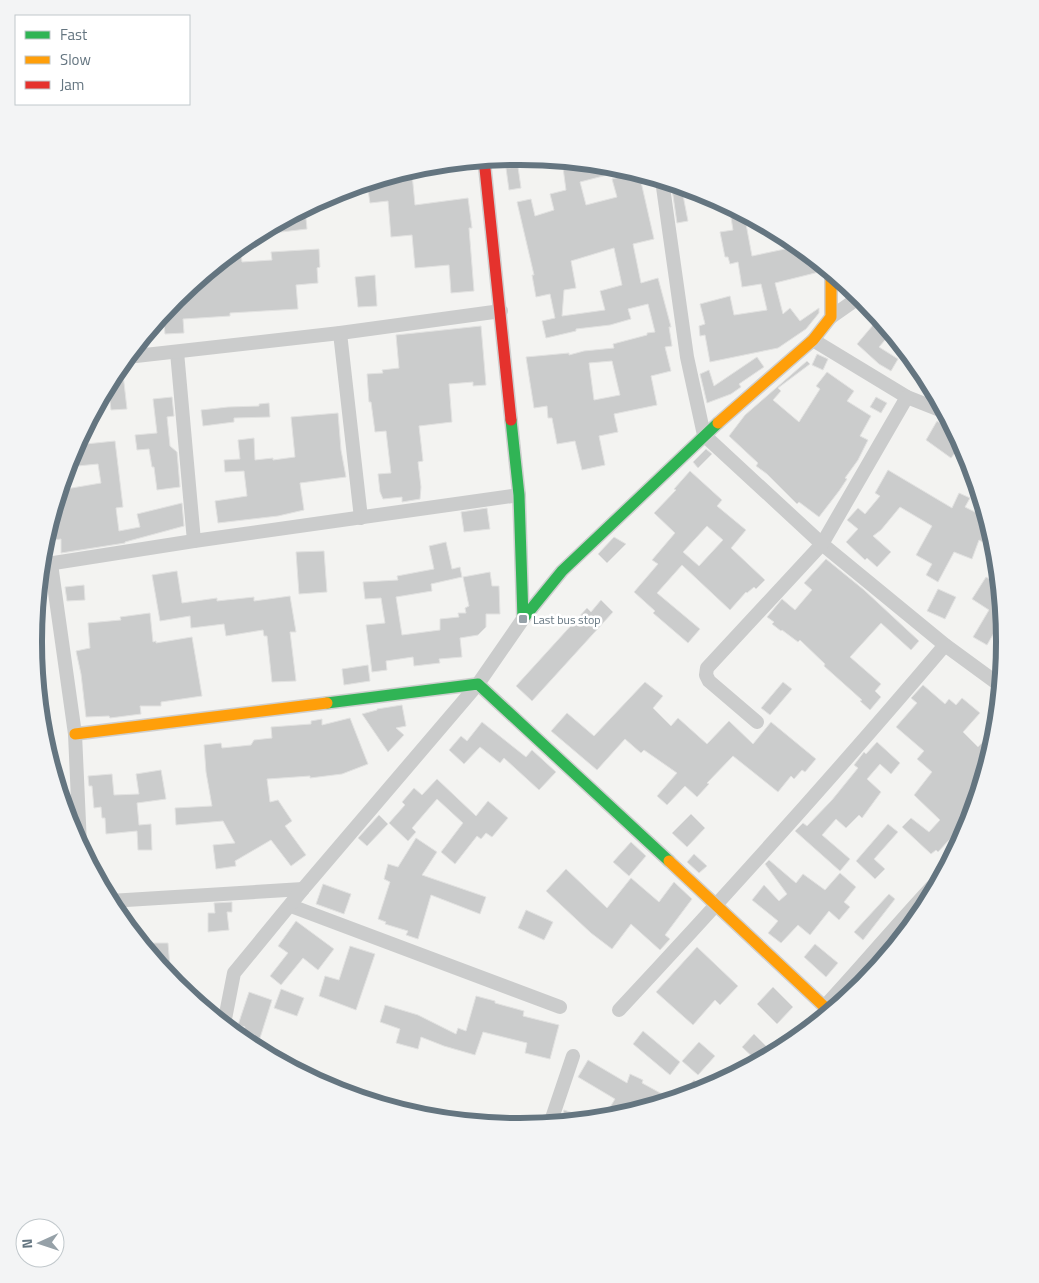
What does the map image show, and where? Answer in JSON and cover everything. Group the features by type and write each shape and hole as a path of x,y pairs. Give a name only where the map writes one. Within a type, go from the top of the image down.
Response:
{"street":[{"path":"485,166 519,496 523,618"},
{"path":"663,187 687,357 704,435 822,544 945,645 994,681"},
{"path":"831,280 831,317"},
{"path":"225,1017 234,973 478,684 523,618 562,571 704,435 813,340 831,317 853,301"},
{"path":"137,356 501,311"},
{"path":"340,332 361,518"},
{"path":"813,340 907,397 936,408"},
{"path":"177,352 194,541"},
{"path":"757,722 709,681 706,676 707,668 822,544 907,397"},
{"path":"50,563 194,541 519,496"},
{"path":"48,574 75,734 79,824"},
{"path":"619,1010 717,905 945,645"},
{"path":"75,734 478,684 825,1007"},
{"path":"119,900 303,889"},
{"path":"837,998 898,923 922,897"},
{"path":"291,906 560,1007"},
{"path":"552,1117 572,1056"}],"building":[{"path":"518,167 521,188 509,190 506,168"},
{"path":"563,167 606,173 607,175 580,182 586,205 617,197 612,179 622,176 641,180 654,239 633,244 641,283 658,278 671,327 669,327 672,346 665,347 671,371 651,376 657,405 614,414 618,432 599,436 605,465 582,470 575,441 557,444 552,418 548,418 547,406 534,408 526,357 569,353 569,355 584,351 614,348 613,344 655,332 648,304 628,309 631,319 610,325 576,329 576,331 546,338 542,321 555,318 550,294 536,297 532,275 534,275 517,202 531,199 535,216 554,210 550,194 566,190","holes":["614,248 622,285 600,291 605,310 562,316 564,290 576,288 571,261","612,361 620,395 594,400 589,363"]},
{"path":"412,177 415,205 468,198 472,228 469,228 474,291 451,293 449,265 415,268 412,235 391,237 388,201 370,203 368,189"},
{"path":"672,190 683,194 688,221 677,223"},
{"path":"730,214 749,224 746,224 752,256 789,248 819,271 775,283 783,314 790,308 800,321 819,308 819,313 806,329 778,348 710,362 705,335 700,336 699,326 705,324 700,304 730,296 734,315 767,310 761,284 742,287 738,262 730,264 728,257 725,257 720,232 733,230"},
{"path":"306,216 307,229 273,233"},
{"path":"319,249 320,267 317,268 318,283 296,285 298,309 230,313 230,316 183,319 184,333 165,334 164,324 182,304 229,263 241,254 242,262 272,260 271,252"},
{"path":"375,275 377,306 358,307 355,277"},
{"path":"875,323 887,338 879,347 898,359 891,371 879,364 857,344"},
{"path":"481,326 486,385 473,386 473,382 449,384 452,422 419,426 423,461 418,462 421,487 420,499 402,502 402,497 383,499 380,492 378,474 391,473 386,431 375,432 371,402 369,402 367,374 383,373 382,370 399,368 396,335"},
{"path":"817,354 828,359 823,370 812,365"},
{"path":"757,357 764,367 739,384 741,387 731,394 707,403 700,374 709,370 714,386"},
{"path":"807,361 810,364 778,388 781,391 773,400 799,422 820,389 816,386 827,372 854,391 847,401 871,416 860,436 868,440 858,460 845,478 847,479 839,491 819,517 799,502 797,504 767,474 756,466 758,463 729,436 745,415"},
{"path":"123,376 127,409 111,410 109,397"},
{"path":"172,397 174,416 167,417 170,446 177,452 180,487 157,490 149,449 137,450 135,435 157,433 153,399"},
{"path":"876,397 887,403 881,413 870,407"},
{"path":"269,403 270,417 234,418 234,422 203,426 201,410 259,406 259,404"},
{"path":"338,413 341,450 346,477 300,483 304,510 278,516 218,523 215,501 247,496 244,471 225,472 224,460 240,459 238,440 254,438 255,460 295,457 291,417"},
{"path":"937,421 944,426 956,451 951,458 926,440"},
{"path":"115,441 123,507 116,508 119,531 140,527 137,514 182,503 184,526 125,543 61,553 61,539 54,540 68,489 101,483 98,464 76,466 86,444"},
{"path":"706,449 712,454 698,468 693,462"},
{"path":"888,470 952,508 959,493 970,498 965,507 979,514 986,544 979,540 972,559 954,552 938,582 926,575 932,564 916,555 932,526 900,507 881,530 873,536 891,552 877,567 867,558 865,560 846,542 858,529 847,520 858,508 865,514 880,496 875,493"},
{"path":"690,471 722,500 717,506 746,530 731,548 765,580 756,589 754,587 746,592 730,610 682,565 657,593 700,629 688,643 653,613 655,611 634,592 658,564 652,560 675,533 654,513 676,490 674,489","holes":["707,526 723,540 699,566 683,552"]},
{"path":"487,508 490,529 464,532 461,512"},
{"path":"614,537 626,544 607,563 598,554"},
{"path":"446,542 452,569 460,567 462,577 431,584 432,591 396,597 402,635 440,630 440,619 459,617 458,613 466,613 465,608 469,606 463,577 490,572 492,586 499,586 500,614 486,614 486,627 478,635 460,638 462,657 439,659 440,663 414,666 413,657 386,661 387,670 372,672 366,625 385,623 381,598 365,599 363,582 398,580 397,576 434,569 429,546"},
{"path":"324,551 327,592 299,594 296,552"},
{"path":"826,559 864,590 919,641 911,650 881,623 850,657 881,684 875,691 881,697 870,710 800,640 798,642 781,631 767,617 782,599 795,610 812,590 804,583"},
{"path":"177,571 182,603 217,598 217,601 254,597 254,601 290,596 296,632 290,632 296,681 272,682 267,636 264,636 263,630 226,636 224,624 191,628 190,616 160,621 152,575"},
{"path":"986,577 992,581 996,630 987,645 973,637 989,610 972,599"},
{"path":"84,585 85,600 67,601 65,587"},
{"path":"938,589 956,597 945,619 927,611"},
{"path":"601,600 613,612 532,701 516,686 587,608 591,612"},
{"path":"150,613 153,642 192,637 202,696 161,702 161,706 140,706 141,714 110,718 109,716 86,717 76,651 90,648 88,623 121,620 120,617"},
{"path":"368,665 370,681 344,685 342,669"},
{"path":"645,682 663,696 653,708 671,726 678,718 707,744 729,721 753,744 771,722 816,759 805,772 802,770 794,779 791,776 778,792 733,756 707,783 709,784 697,797 685,786 667,805 657,796 677,773 644,750 641,753 625,739 597,770 551,731 567,713 594,736"},
{"path":"783,682 792,689 770,715 761,708"},
{"path":"923,685 945,704 949,699 956,705 962,698 980,713 963,732 978,747 986,738 971,795 956,832 938,852 936,850 931,854 902,827 911,818 929,832 940,820 914,795 932,772 917,759 924,751 896,727 917,703 911,698"},
{"path":"402,705 406,726 396,728 404,735 388,752 362,714 377,709"},
{"path":"350,718 368,764 342,774 310,778 310,776 267,779 270,802 278,800 292,821 285,826 306,855 291,866 271,840 235,861 236,866 216,869 213,845 235,843 223,821 176,825 175,808 212,806 206,772 204,745 221,743 222,748 251,745 254,740 272,738 271,727 311,724 311,721 322,719 322,725"},
{"path":"482,722 526,757 532,750 556,772 539,790 504,758 500,763 480,747 464,764 449,750 461,736 467,741"},
{"path":"877,742 900,763 891,774 880,764 867,779 881,792 862,818 859,815 846,828 836,819 822,835 850,859 840,871 795,831 803,823 807,826 832,800 858,768 854,765 864,752 866,754"},
{"path":"161,770 166,799 137,803 139,825 151,824 152,850 138,850 137,831 106,834 105,818 102,818 101,807 94,808 92,786 89,786 88,776 112,774 114,795 139,794 136,774"},
{"path":"437,779 476,816 488,801 508,818 492,837 486,833 481,839 477,836 455,864 441,852 463,823 437,799 412,828 416,832 408,841 389,823 405,805 402,802 414,788 422,795"},
{"path":"691,814 705,828 687,847 672,833"},
{"path":"379,815 388,824 367,846 358,838"},
{"path":"888,824 898,832 874,859 885,869 875,879 856,861"},
{"path":"416,838 437,852 422,875 486,897 480,914 431,895 418,939 406,935 408,931 385,924 386,922 378,919 390,882 384,879 388,864 398,867"},
{"path":"631,842 646,856 629,876 613,862"},
{"path":"694,854 707,866 699,873 687,862"},
{"path":"769,860 796,883 803,874 825,890 840,873 856,887 844,902 850,907 839,920 829,911 810,935 798,925 781,943 768,933 778,921 752,900 764,885 779,901 787,894 765,864"},
{"path":"566,869 607,908 631,878 659,902 674,882 692,899 665,935 670,939 660,950 631,924 612,949 591,933 546,891"},
{"path":"323,884 351,894 344,914 316,904"},
{"path":"889,894 895,899 863,940 854,932"},
{"path":"232,902 232,912 227,912 229,930 208,932 208,913 215,913 214,903"},
{"path":"526,910 553,922 544,940 518,928"},
{"path":"296,921 334,949 318,970 303,958 281,985 270,976 288,953 278,946"},
{"path":"153,943 168,943 170,966 161,956 153,947"},
{"path":"815,944 838,963 826,977 804,957"},
{"path":"350,946 375,954 356,1010 319,996 325,976 339,980"},
{"path":"697,947 738,986 720,1005 715,1000 693,1025 656,992"},
{"path":"773,987 793,1007 777,1024 757,1004"},
{"path":"281,989 304,998 297,1016 274,1008"},
{"path":"249,992 272,1000 260,1038 251,1036 244,1031 245,1027 238,1025"},
{"path":"476,996 524,1011 523,1016 559,1025 550,1059 525,1053 527,1043 483,1032 475,1055 421,1037 418,1049 396,1043 400,1029 380,1022 385,1005 418,1015 456,1034 458,1028 466,1031"},
{"path":"643,1031 680,1062 670,1075 633,1044"},
{"path":"754,1034 768,1048 753,1057 742,1047"},
{"path":"699,1042 715,1056 698,1075 682,1061"},
{"path":"588,1060 627,1083 630,1074 643,1080 642,1083 665,1095 609,1110 615,1099 578,1077"},
{"path":"694,1080 698,1084 688,1087"},
{"path":"564,1110 577,1114 562,1116"}],"traffic: fast":[{"path":"511,420 519,495 523,619"},
{"path":"523,619 562,571 718,423"},
{"path":"327,703 478,684 669,861"}],"traffic: slow":[{"path":"718,423 813,340 831,317 831,280"},
{"path":"75,734 327,703"},
{"path":"669,861 825,1007"}],"traffic: jam":[{"path":"485,166 511,420"}],"place":[{"name":"Last bus stop","path":"523,619"}]}
